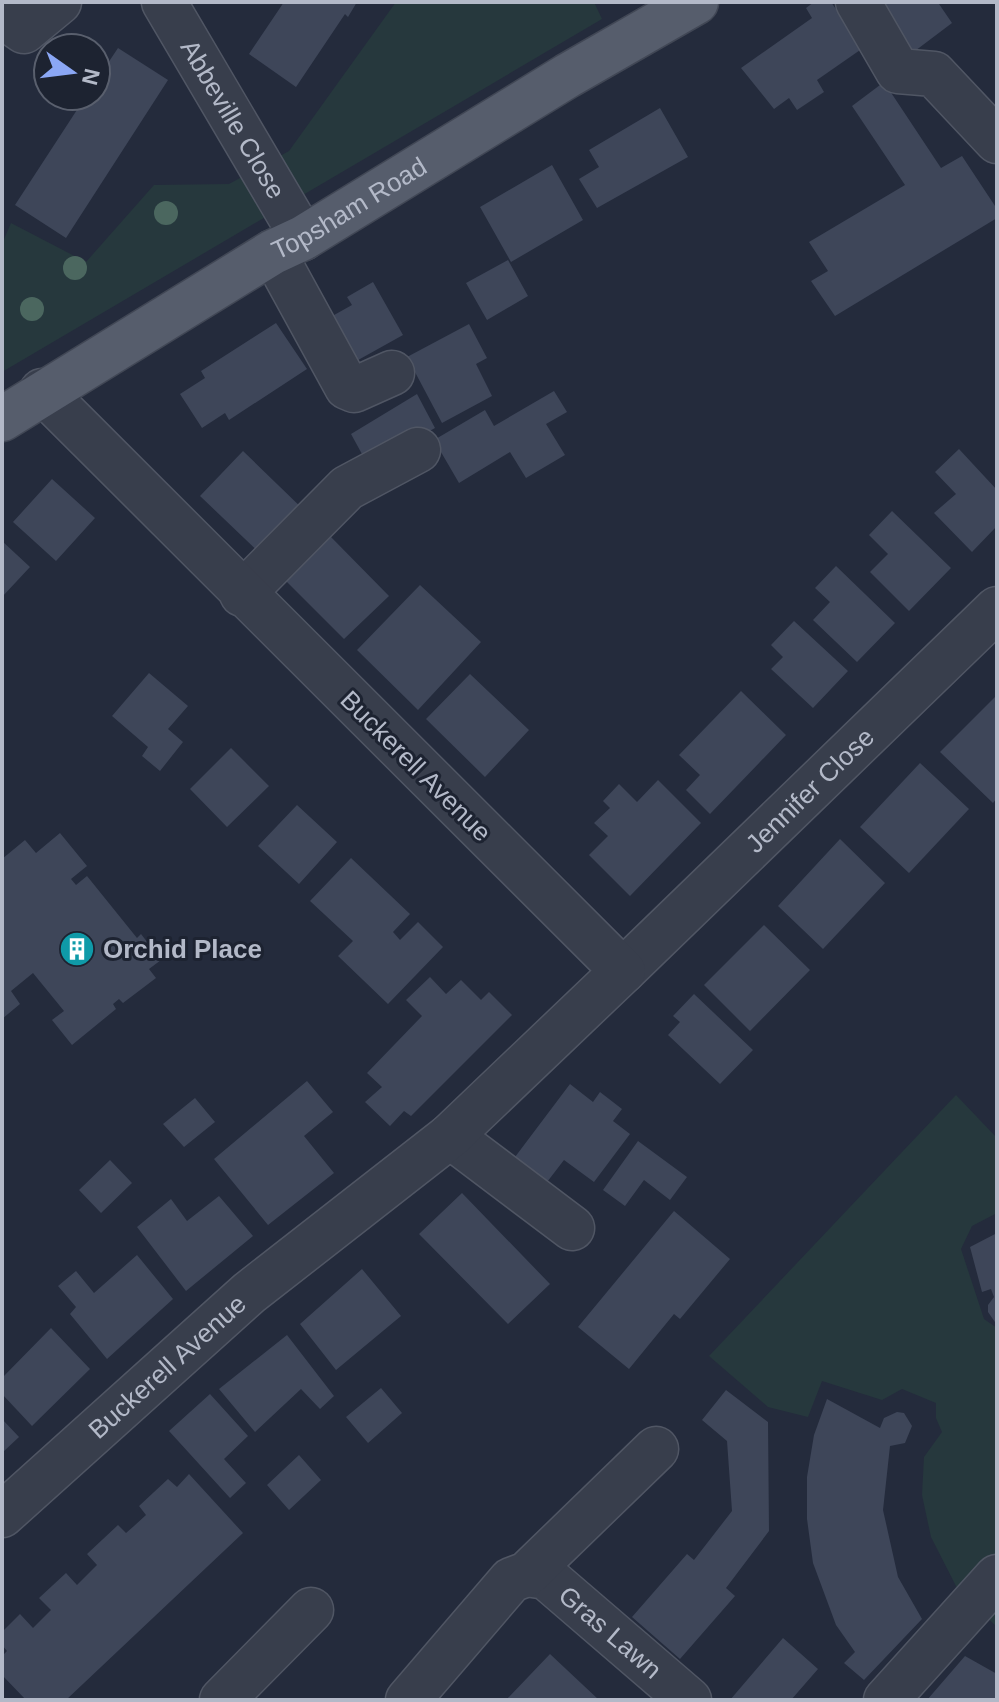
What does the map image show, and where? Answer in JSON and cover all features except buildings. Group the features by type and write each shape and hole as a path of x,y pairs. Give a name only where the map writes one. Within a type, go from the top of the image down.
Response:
{"main road":[{"name":"Topsham Road","path":"2,419 42,391 696,2"}],"street":[{"path":"2,16 24,31 59,2"},
{"name":"Abbeville Close","path":"164,2 288,245 347,387 354,390 392,373"},
{"path":"858,2 898,71 934,74 997,141"},
{"name":"Buckerell Avenue","path":"2,1515 249,1293 450,1136 623,971 42,391"},
{"path":"242,594 347,488 418,450"},
{"name":"Jennifer Close","path":"623,971 997,609"},
{"path":"450,1136 572,1228"},
{"name":"Gras Lawn","path":"408,1700 511,1580 527,1574 656,1449"},
{"name":"Gras Lawn","path":"527,1574 546,1577 689,1700"},
{"path":"886,1700 997,1577"},
{"path":"222,1700 311,1610"}],"shaded area":[{"path":"396,2 594,2 602,19 2,372 2,244 11,223 86,262 154,185 229,184 289,151"},
{"path":"956,1095 997,1138 997,1213 972,1226 961,1249 984,1319 997,1328 997,1627 958,1590 931,1537 922,1495 924,1457 942,1432 936,1418 936,1403 902,1389 882,1400 822,1381 808,1417 768,1407 709,1356"}],"place":[{"name":"Orchid Place","path":"77,949"}]}
